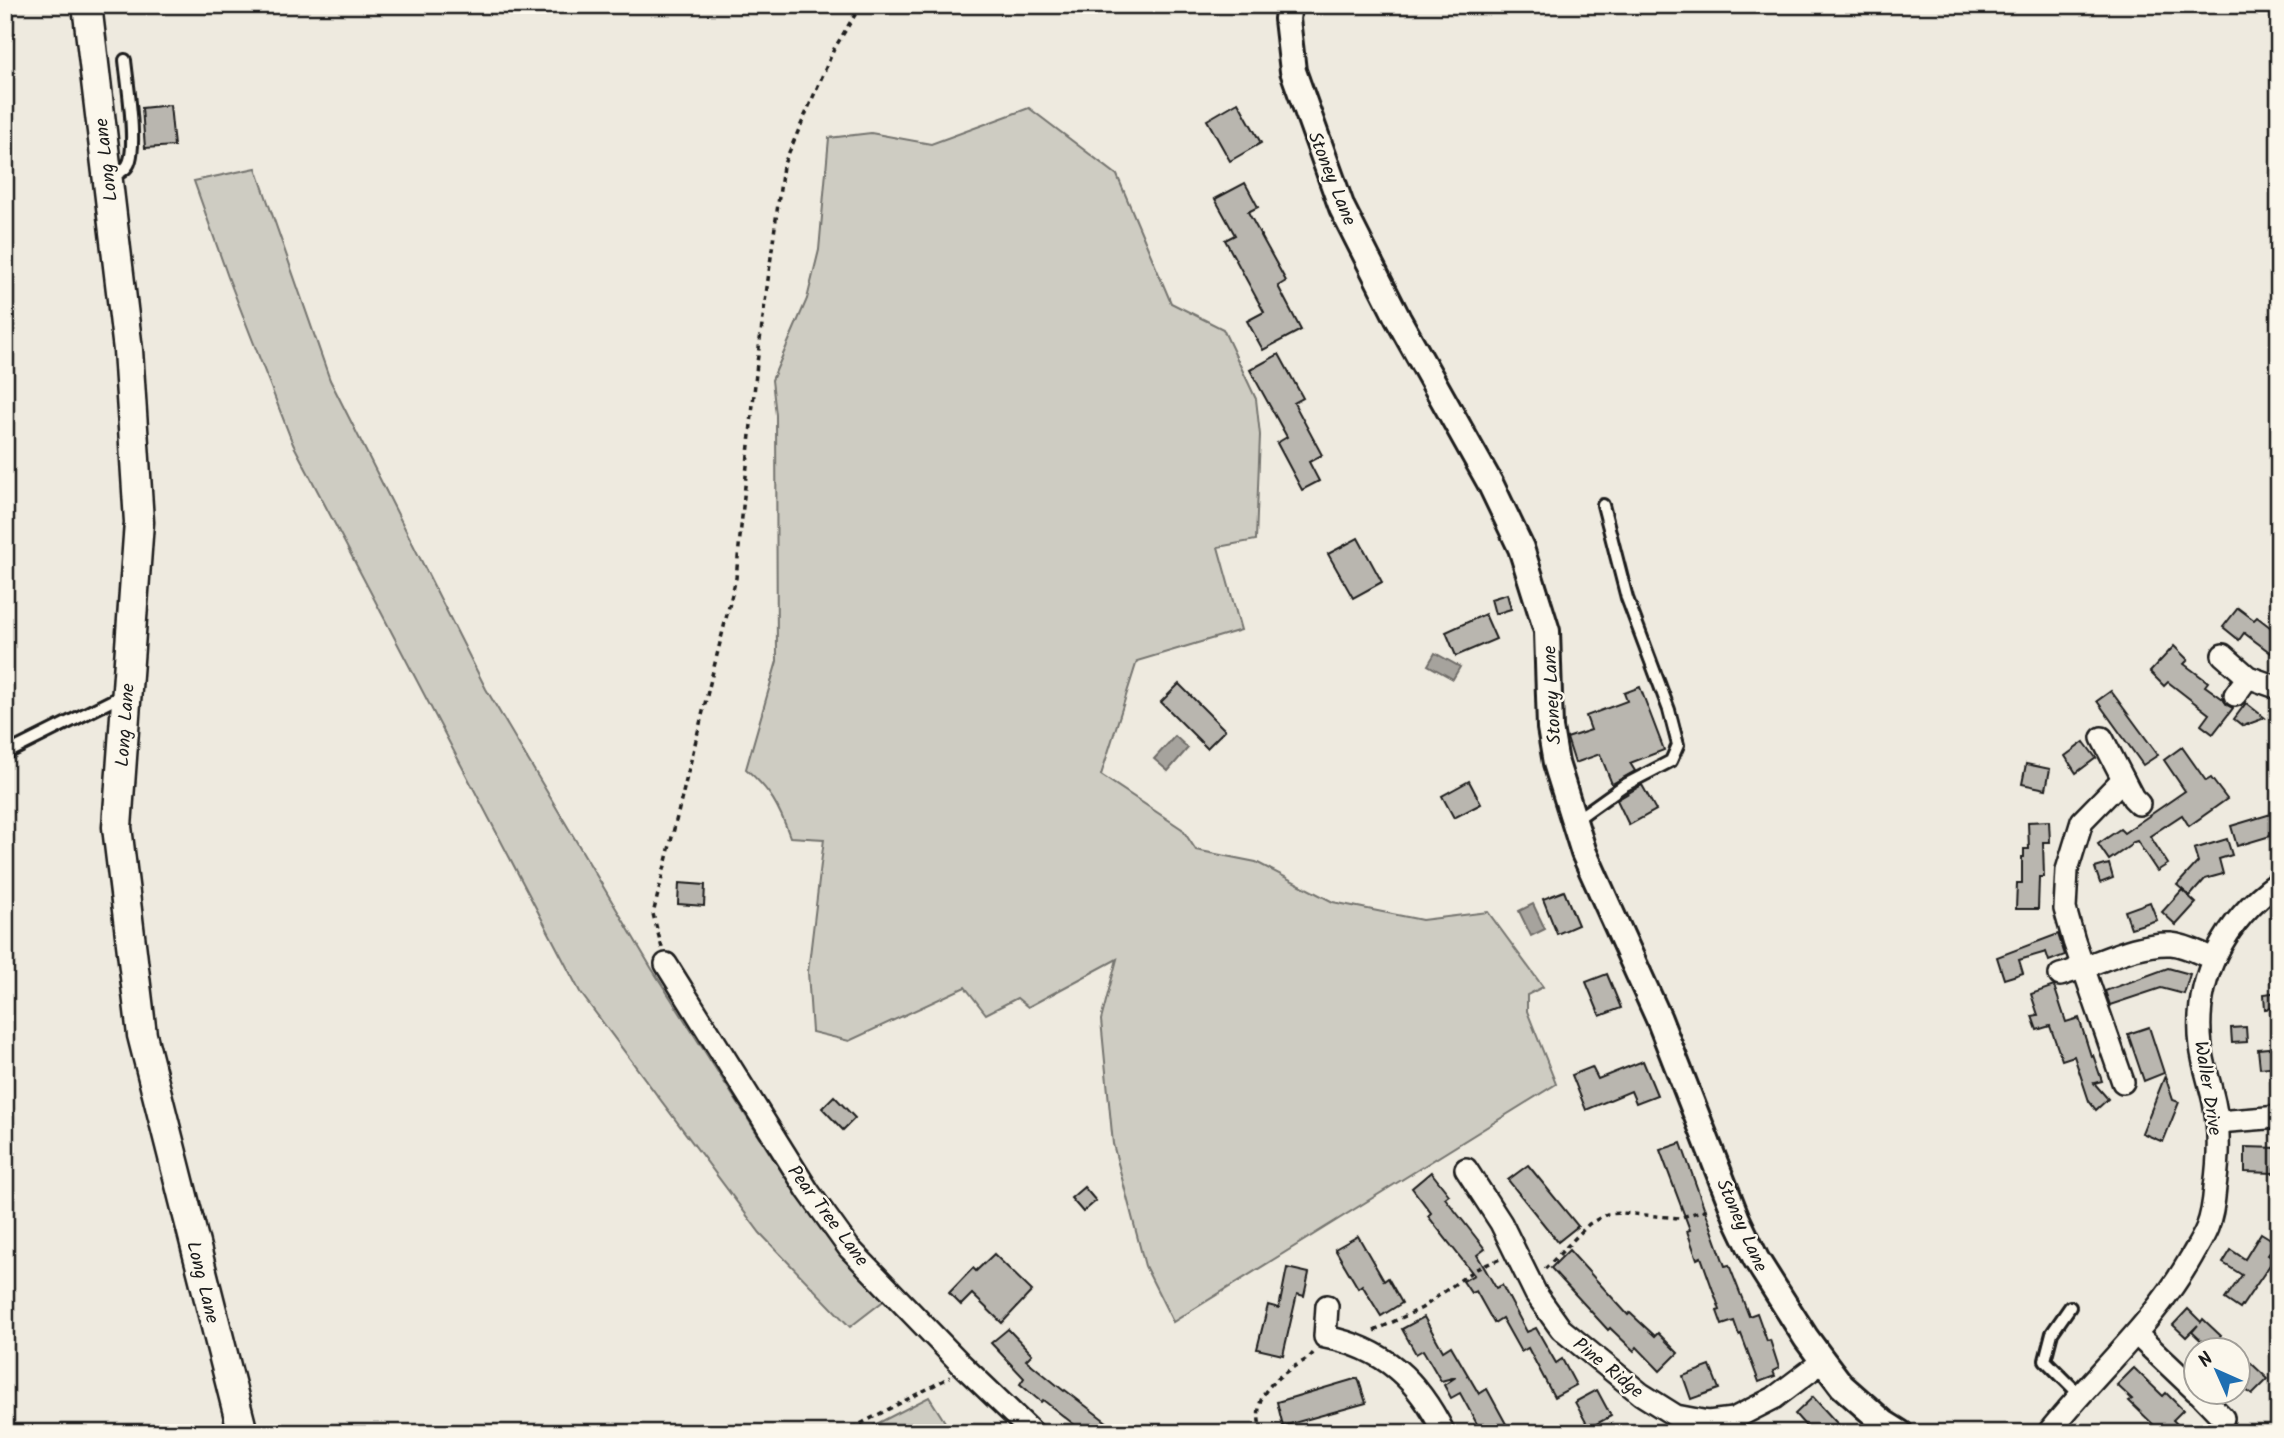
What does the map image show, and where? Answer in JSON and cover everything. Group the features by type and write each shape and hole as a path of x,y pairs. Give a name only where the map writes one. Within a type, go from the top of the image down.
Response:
{"main road":[{"name":"Long Lane","path":"87,5 128,350 139,522 117,827 142,1035 243,1433"}],"street":[{"name":"Stoney Lane","path":"1289,5 1287,19 1293,71 1342,208 1398,319 1490,483 1521,548 1548,631 1550,728 1556,763 1584,853 1660,1019 1730,1200 1756,1259 1806,1338 1842,1386 1884,1423 1900,1433"},
{"path":"2223,655 2248,677 2279,688"},
{"path":"2235,695 2248,677"},
{"path":"2102,738 2139,804"},
{"path":"2123,779 2082,821 2067,870 2065,909 2123,1082"},
{"name":"Waller Drive","path":"2048,1433 2175,1286 2208,1227 2218,1163 2218,1122 2201,1046 2199,1015 2204,985 2212,958 2240,915 2279,882"},
{"path":"2060,975 2154,945 2172,944 2212,958"},
{"name":"Pear Tree Lane","path":"666,964 808,1191 849,1248 1033,1433"},
{"path":"2218,1122 2279,1117"},
{"name":"Pine Ridge","path":"1466,1169 1501,1223 1536,1294 1561,1329 1641,1394 1676,1416 1707,1422 1733,1419 1774,1398 1823,1361"},
{"path":"1327,1306 1325,1336 1354,1343 1387,1361 1425,1397 1444,1433"},
{"path":"2136,1334 2182,1375"},
{"path":"2213,1406 2223,1418"}],"lane":[{"path":"107,178 122,172 131,157 125,60"},
{"path":"1574,821 1623,786 1671,761 1678,745 1669,709 1627,598 1603,505"},
{"path":"5,754 127,693"},
{"path":"2070,1307 2052,1333 2045,1360 2079,1394"}],"path":[{"path":"666,964 653,914 736,578 757,363 783,166 834,49 861,5"},
{"path":"1530,1280 1538,1276 1589,1224 1607,1214 1679,1218 1730,1200"},
{"path":"1354,1343 1423,1308 1474,1269 1492,1260 1516,1254"},
{"path":"1262,1433 1259,1403 1267,1387 1309,1358 1325,1336"},
{"path":"843,1433 966,1368"}],"shaded area":[{"path":"1029,108 1117,175 1171,303 1223,329 1256,399 1260,435 1256,540 1218,547 1241,630 1137,661 1101,775 1182,829 1196,850 1256,862 1333,902 1422,920 1488,912 1543,987 1527,995 1527,1011 1556,1084 1173,1322 1145,1266 1113,1144 1101,1020 1117,959 1028,1007 1017,998 986,1014 965,987 849,1041 812,1032 808,972 824,839 790,837 773,800 746,769 777,661 776,415 772,380 807,299 819,250 829,138 871,133 931,144"},
{"path":"256,168 330,380 486,689 652,969 785,1177 886,1299 850,1327 760,1233 580,992 293,444 194,181"},
{"path":"1435,653 1460,667 1453,679 1428,665"},
{"path":"1175,736 1188,748 1168,771 1154,759"},
{"path":"1533,904 1545,929 1531,936 1519,911"},
{"path":"929,1397 952,1433 859,1433"}],"building":[{"path":"1238,102 1261,143 1230,161 1207,120"},
{"path":"170,105 174,146 145,148 142,108"},
{"path":"1245,183 1258,207 1248,212 1286,281 1278,286 1301,330 1263,350 1247,321 1264,312 1225,240 1235,235 1215,199"},
{"path":"1279,354 1303,398 1294,403 1322,455 1309,462 1319,481 1302,490 1277,443 1287,437 1250,370"},
{"path":"1358,538 1382,582 1353,598 1328,554"},
{"path":"1507,594 1511,609 1495,614 1491,599"},
{"path":"2238,608 2254,620 2257,617 2279,634 2279,659 2244,633 2239,640 2223,627"},
{"path":"1485,614 1496,639 1456,656 1446,632"},
{"path":"2174,646 2188,660 2184,664 2208,682 2205,686 2233,708 2213,734 2201,725 2209,714 2168,682 2164,686 2150,672"},
{"path":"1179,684 1225,730 1207,748 1161,702"},
{"path":"1640,687 1664,750 1630,763 1635,771 1612,784 1600,754 1575,763 1567,738 1591,730 1586,716 1627,701 1624,693"},
{"path":"2111,691 2158,755 2143,765 2097,701"},
{"path":"2246,703 2265,718 2243,726 2234,719"},
{"path":"2084,742 2096,758 2076,773 2065,756"},
{"path":"2182,747 2206,781 2211,778 2227,799 2189,826 2182,815 2150,836 2168,864 2157,871 2137,841 2109,860 2098,844 2120,829 2124,833 2185,791 2164,760"},
{"path":"2026,764 2050,769 2046,789 2022,784"},
{"path":"1469,781 1481,804 1454,818 1442,796"},
{"path":"1642,785 1656,810 1629,825 1617,800"},
{"path":"2271,814 2277,834 2237,846 2231,826"},
{"path":"2049,821 2050,842 2043,842 2044,877 2039,877 2038,909 2016,909 2017,883 2022,883 2022,857 2024,849 2029,849 2028,822"},
{"path":"2227,839 2232,855 2219,859 2223,874 2205,879 2190,896 2177,885 2198,862 2194,849"},
{"path":"2109,864 2113,878 2100,883 2095,868"},
{"path":"679,883 705,885 704,906 678,904"},
{"path":"2182,890 2196,903 2176,925 2162,912"},
{"path":"1564,891 1578,925 1557,934 1543,899"},
{"path":"2150,902 2157,920 2131,928 2125,911"},
{"path":"2058,934 2065,955 2049,961 2046,952 2019,960 2023,973 2004,979 1997,957"},
{"path":"2168,968 2190,974 2184,994 2161,988 2110,1005 2105,991"},
{"path":"1607,974 1621,1008 1600,1016 1586,982"},
{"path":"2054,986 2066,1022 2079,1018 2102,1081 2094,1083 2108,1099 2096,1110 2089,1101 2074,1056 2062,1060 2050,1026 2037,1030 2032,1016 2038,1015 2031,994"},
{"path":"2279,992 2279,1007 2265,1009 2264,994"},
{"path":"2149,1027 2164,1073 2144,1081 2128,1034"},
{"path":"2246,1027 2247,1042 2232,1043 2231,1028"},
{"path":"2279,1047 2279,1066 2260,1068 2258,1049"},
{"path":"1643,1061 1657,1095 1636,1103 1631,1091 1586,1110 1572,1075 1592,1067 1598,1079"},
{"path":"2165,1076 2173,1100 2179,1102 2163,1142 2142,1133"},
{"path":"834,1096 855,1118 843,1130 822,1108"},
{"path":"1681,1143 1725,1266 1729,1265 1749,1316 1757,1313 1767,1341 1770,1340 1779,1368 1773,1371 1775,1376 1759,1382 1734,1321 1722,1325 1717,1311 1720,1310 1701,1257 1697,1259 1687,1231 1690,1230 1660,1150"},
{"path":"2245,1147 2279,1148 2279,1168 2274,1168 2274,1173 2245,1172"},
{"path":"1528,1165 1578,1226 1558,1242 1508,1180"},
{"path":"1431,1172 1449,1195 1445,1198 1485,1249 1477,1255 1496,1288 1502,1285 1527,1332 1536,1328 1556,1363 1562,1359 1576,1385 1554,1397 1528,1348 1521,1352 1502,1318 1494,1323 1476,1291 1471,1293 1463,1281 1474,1275 1428,1216 1431,1213 1412,1188"},
{"path":"1084,1187 1096,1201 1083,1212 1071,1198"},
{"path":"2261,1233 2274,1241 2274,1247 2268,1255 2274,1259 2240,1309 2225,1299 2242,1275 2223,1263 2231,1250 2245,1259"},
{"path":"1358,1236 1384,1281 1388,1278 1402,1303 1381,1316 1362,1285 1358,1288 1335,1249"},
{"path":"1569,1250 1628,1315 1630,1313 1655,1336 1658,1333 1678,1353 1660,1371 1637,1347 1634,1351 1610,1328 1608,1330 1551,1268"},
{"path":"994,1254 1032,1291 1002,1323 972,1294 961,1305 949,1293 973,1268 976,1271"},
{"path":"1287,1268 1309,1273 1304,1296 1297,1294 1283,1355 1257,1349 1268,1305 1279,1308"},
{"path":"2188,1309 2221,1336 2196,1336 2192,1332 2198,1325 2185,1336 2173,1325"},
{"path":"1424,1317 1443,1351 1451,1346 1479,1394 1487,1389 1511,1433 1482,1433 1460,1393 1451,1398 1444,1385 1456,1377 1441,1381 1423,1350 1416,1354 1402,1329"},
{"path":"1008,1329 1032,1354 1026,1360 1121,1433 1085,1433 1020,1384 1024,1378 991,1343"},
{"path":"2252,1364 2268,1379 2252,1395"},
{"path":"1710,1366 1719,1389 1691,1399 1683,1376"},
{"path":"2134,1368 2163,1396 2166,1393 2183,1410 2173,1420 2186,1433 2162,1433 2129,1401 2132,1399 2117,1385"},
{"path":"1358,1378 1366,1403 1283,1426 1277,1402"},
{"path":"1597,1390 1611,1416 1589,1428 1575,1402"},
{"path":"1813,1397 1846,1433 1812,1433 1795,1414"}]}
